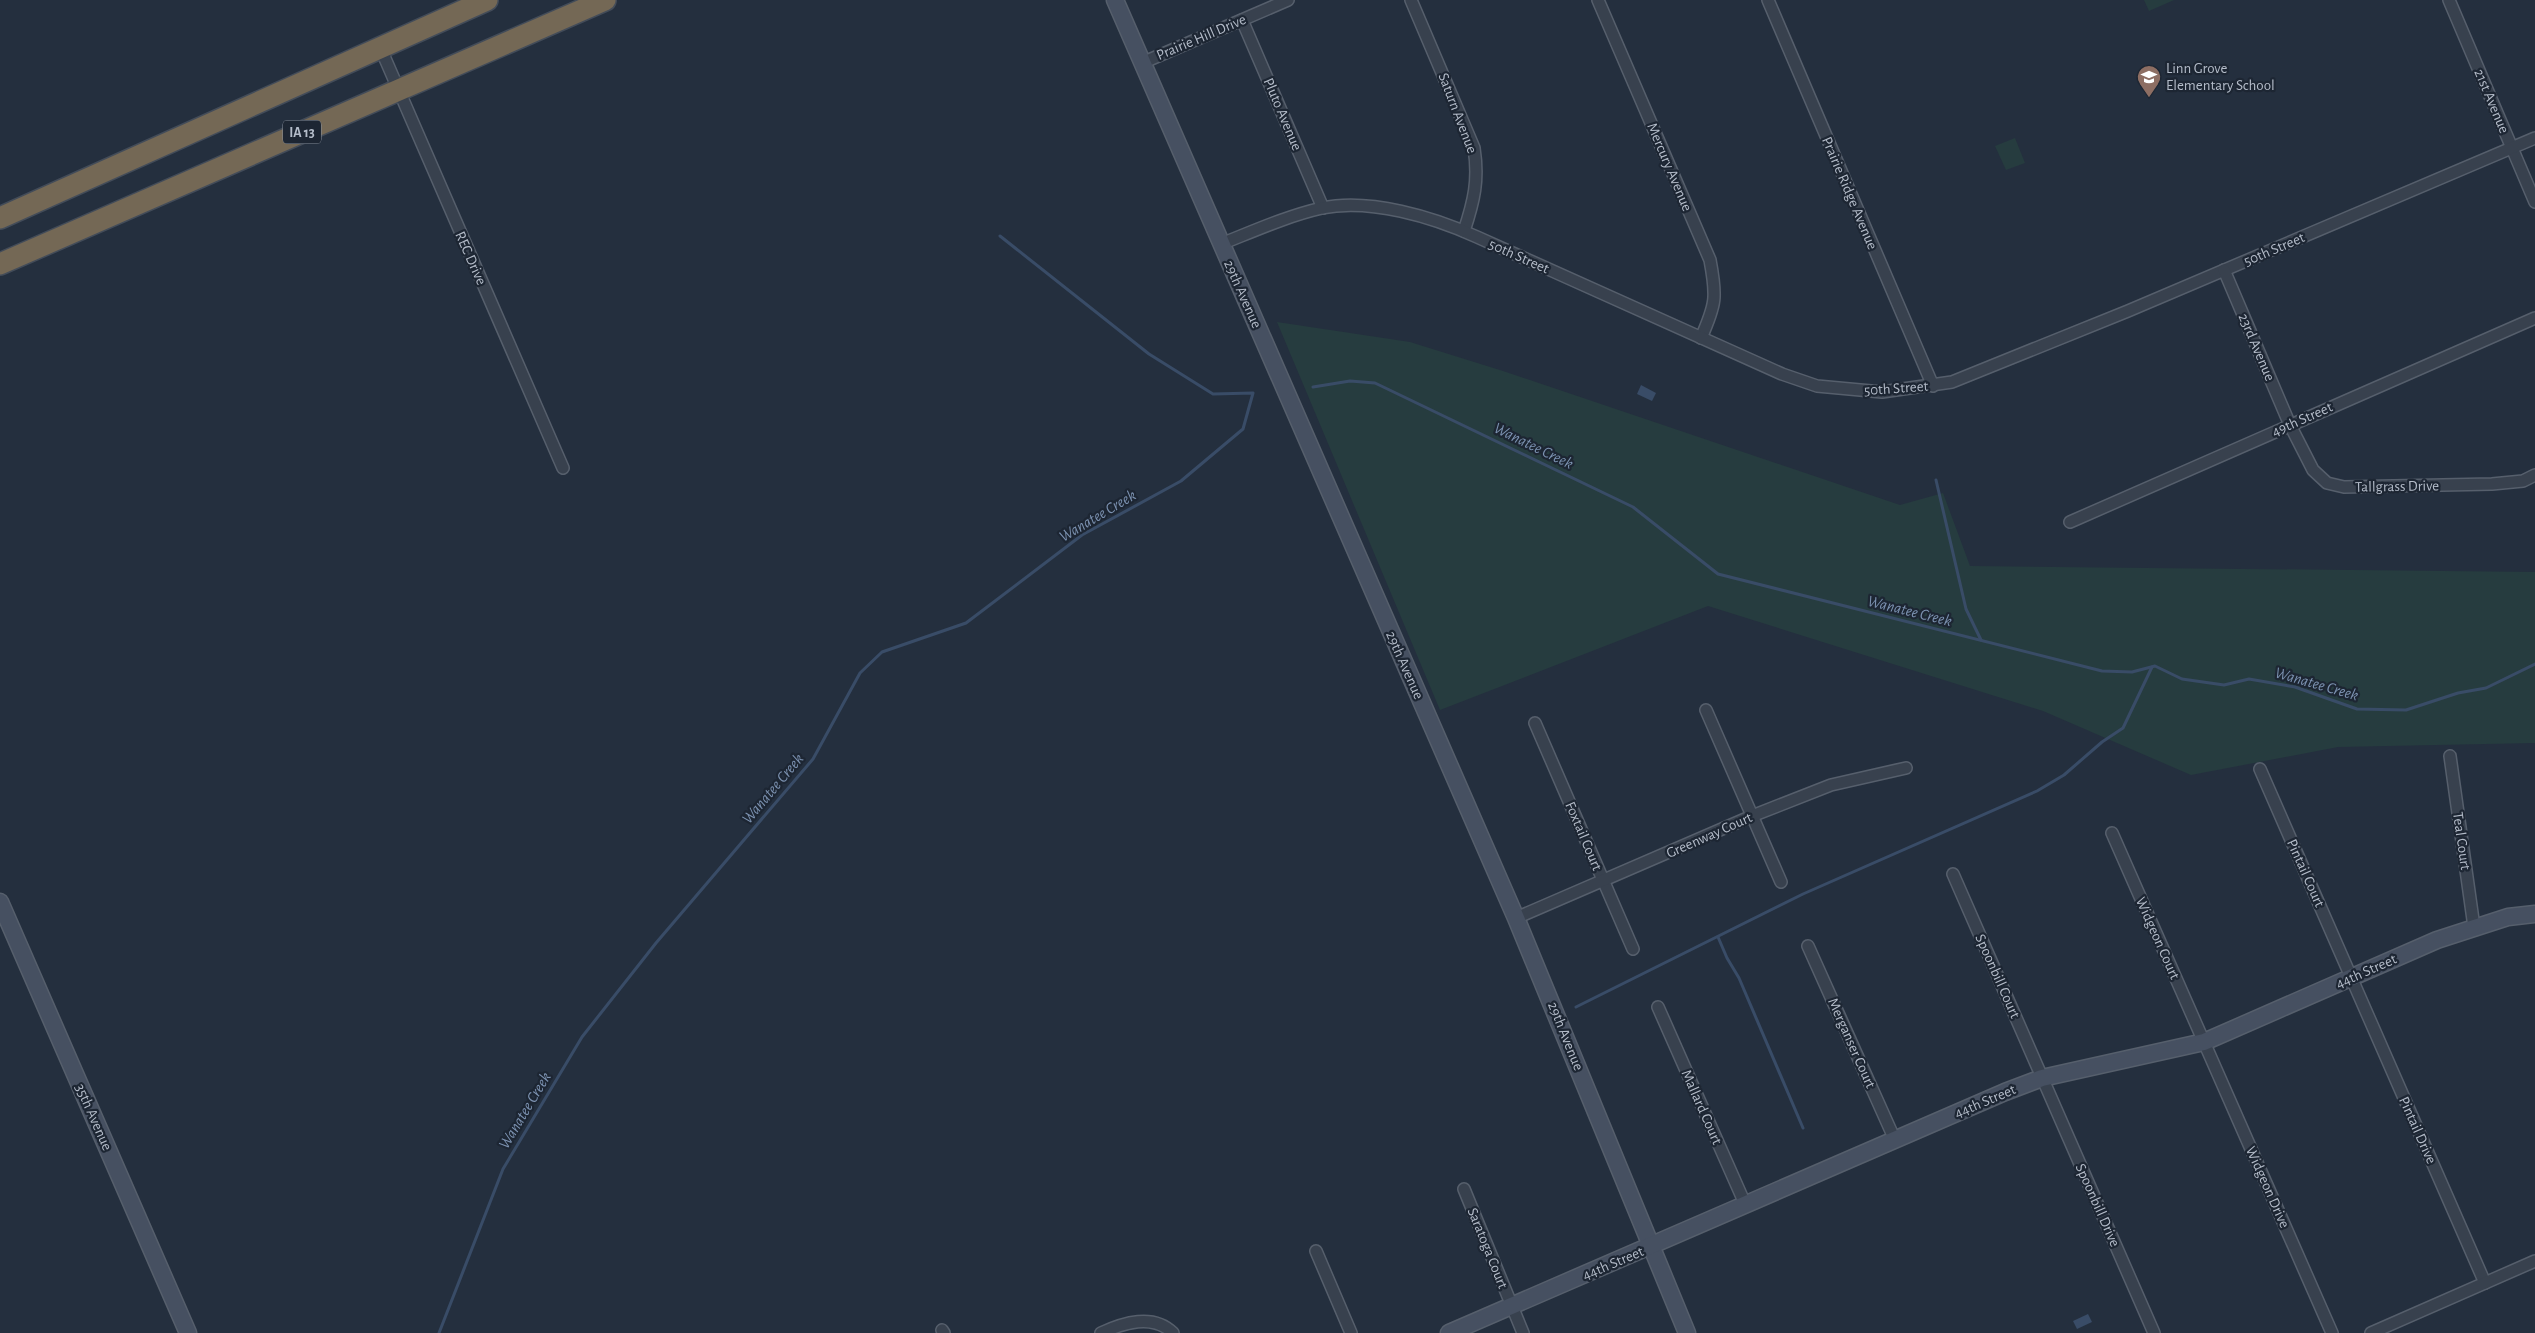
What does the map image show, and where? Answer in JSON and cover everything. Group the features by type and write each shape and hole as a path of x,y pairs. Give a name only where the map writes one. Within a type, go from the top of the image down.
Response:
{"highway":[{"path":"0,218 487,0"},
{"name":"IA 13","path":"0,264 605,0"}],"street":[{"name":"29th Avenue","path":"1115,0 1516,918 1570,1044 1687,1333"},
{"name":"Prairie Hill Drive","path":"1142,63 1288,0"},
{"name":"Saturn Avenue","path":"1411,0 1474,148 1478,171 1473,202 1464,231"},
{"name":"Mercury Avenue","path":"1598,0 1710,260 1716,292 1712,315 1702,338"},
{"name":"Prairie Ridge Avenue","path":"1768,0 1933,386"},
{"name":"21st Avenue","path":"2449,0 2535,202"},
{"name":"Pluto Avenue","path":"1242,20 1323,208"},
{"name":"REC Drive","path":"380,47 397,90 563,468"},
{"name":"50th Street","path":"1221,244 1283,220 1323,208 1356,205 1428,217 1464,231 1782,374 1817,386 1882,392 1952,382 2224,270 2535,138"},
{"name":"23rd Avenue","path":"2224,270 2290,425"},
{"name":"49th Street","path":"2070,522 2535,318"},
{"name":"Tallgrass Drive","path":"2290,425 2313,470 2327,483 2344,487 2492,484 2523,481 2535,475"},
{"path":"1706,710 1781,882"},
{"name":"Foxtail Court","path":"1535,723 1633,949"},
{"name":"Teal Court","path":"2450,756 2474,927"},
{"name":"Greenway Court","path":"1516,918 1752,816 1831,785 1906,768"},
{"name":"Pintail Court","path":"2260,770 2351,978"},
{"name":"Widgeon Court","path":"2112,834 2204,1042"},
{"name":"Spoonbill Court","path":"1954,874 2042,1078"},
{"name":"35th Avenue","path":"0,902 188,1333"},
{"name":"44th Street","path":"1449,1333 2042,1078 2204,1042 2437,940 2508,917 2535,914"},
{"name":"Merganser Court","path":"1808,946 1895,1140"},
{"name":"Pintail Drive","path":"2351,978 2485,1283"},
{"name":"Mallard Court","path":"1658,1007 1746,1206"},
{"name":"Widgeon Drive","path":"2204,1042 2332,1333"},
{"name":"Spoonbill Drive","path":"2042,1078 2154,1333"},
{"name":"Saratoga Court","path":"1464,1189 1524,1333"},
{"path":"1316,1251 1352,1333"},
{"path":"2371,1333 2535,1261"},
{"path":"1100,1333 1125,1322 1153,1322 1173,1333"}],"green space":[{"path":"2144,0 2174,0 2149,11"},
{"path":"2015,138 2025,163 2006,170 1995,146"},
{"path":"1277,322 1410,342 1503,371 1900,505 1943,493 1970,566 2535,572 2535,743 2338,747 2191,775 2043,711 1708,606 1440,710"}],"water":[{"path":"1641,385 1656,393 1652,401 1637,394"},
{"path":"2088,1314 2092,1322 2077,1329 2073,1321"}],"waterway":[{"name":"Wanatee Creek","path":"439,1333 503,1169 582,1037 656,943 813,759 860,673 882,652 966,623 1082,535 1181,481 1243,429 1253,393 1213,394 1149,354 1000,236"},
{"name":"Wanatee Creek","path":"1313,387 1350,381 1375,383 1633,507 1718,574 2102,671 2132,672 2155,666 2182,679 2224,685 2249,679 2295,687 2357,709 2406,710 2458,693 2486,688 2535,664"},
{"path":"1936,480 1966,609 1981,640"},
{"path":"1576,1007 1803,894 2037,791 2064,775 2102,742 2123,728 2152,667"},
{"path":"1718,937 1727,958 1739,978 1803,1128"}],"place":[{"name":"Linn Grove Elementary School","path":"2149,98"}]}
